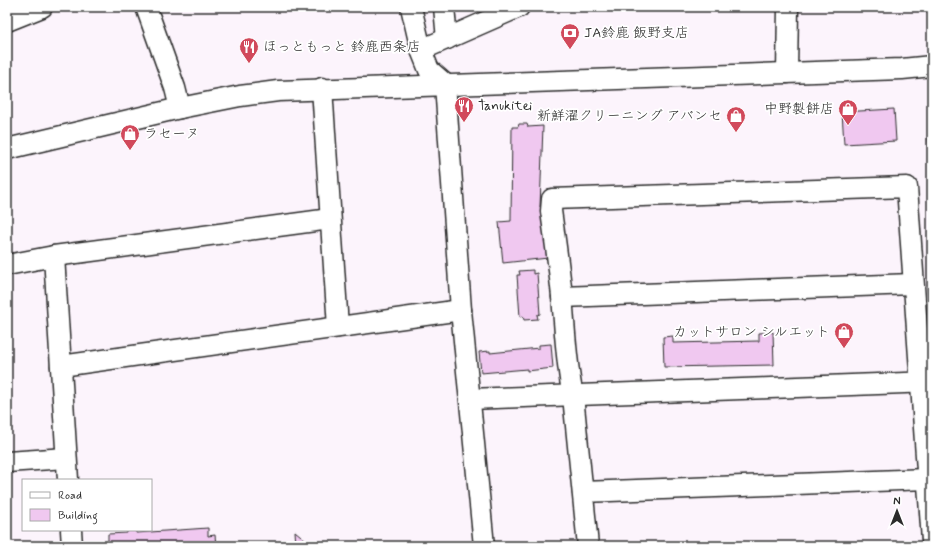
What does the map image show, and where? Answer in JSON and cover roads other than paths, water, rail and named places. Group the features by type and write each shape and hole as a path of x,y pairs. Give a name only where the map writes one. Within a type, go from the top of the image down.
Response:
{"street":[{"path":"7,21 42,7"},
{"path":"146,7 175,88 180,108"},
{"path":"411,7 421,50 429,70 445,84 461,310 484,546"},
{"path":"444,7 447,39"},
{"path":"421,50 447,39 478,16 519,7"},
{"path":"787,73 788,7"},
{"path":"7,149 180,108 263,93 322,88 558,82 902,69 932,66"},
{"path":"322,88 338,327"},
{"path":"588,546 573,396 564,336 562,297 551,211 552,199 906,187 913,284 926,382 927,479 932,541"},
{"path":"7,265 54,256 330,219"},
{"path":"54,256 68,479"},
{"path":"562,297 913,284"},
{"path":"61,366 461,310"},
{"path":"470,399 926,382"},
{"path":"7,462 66,458"},
{"path":"583,492 927,479"},
{"path":"71,531 72,546"}],"place":[{"name":"JA鈴鹿 飯野支店","path":"570,50"},
{"name":"ほっともっと 鈴鹿西条店","path":"249,64"},
{"name":"Tanukitei","path":"464,123"},
{"name":"中野製餅店","path":"848,126"},
{"name":"新鮮濯クリーニング アバンセ","path":"736,133"},
{"name":"ラセーヌ","path":"130,151"},
{"name":"カットサロン シルエット","path":"844,349"}]}
